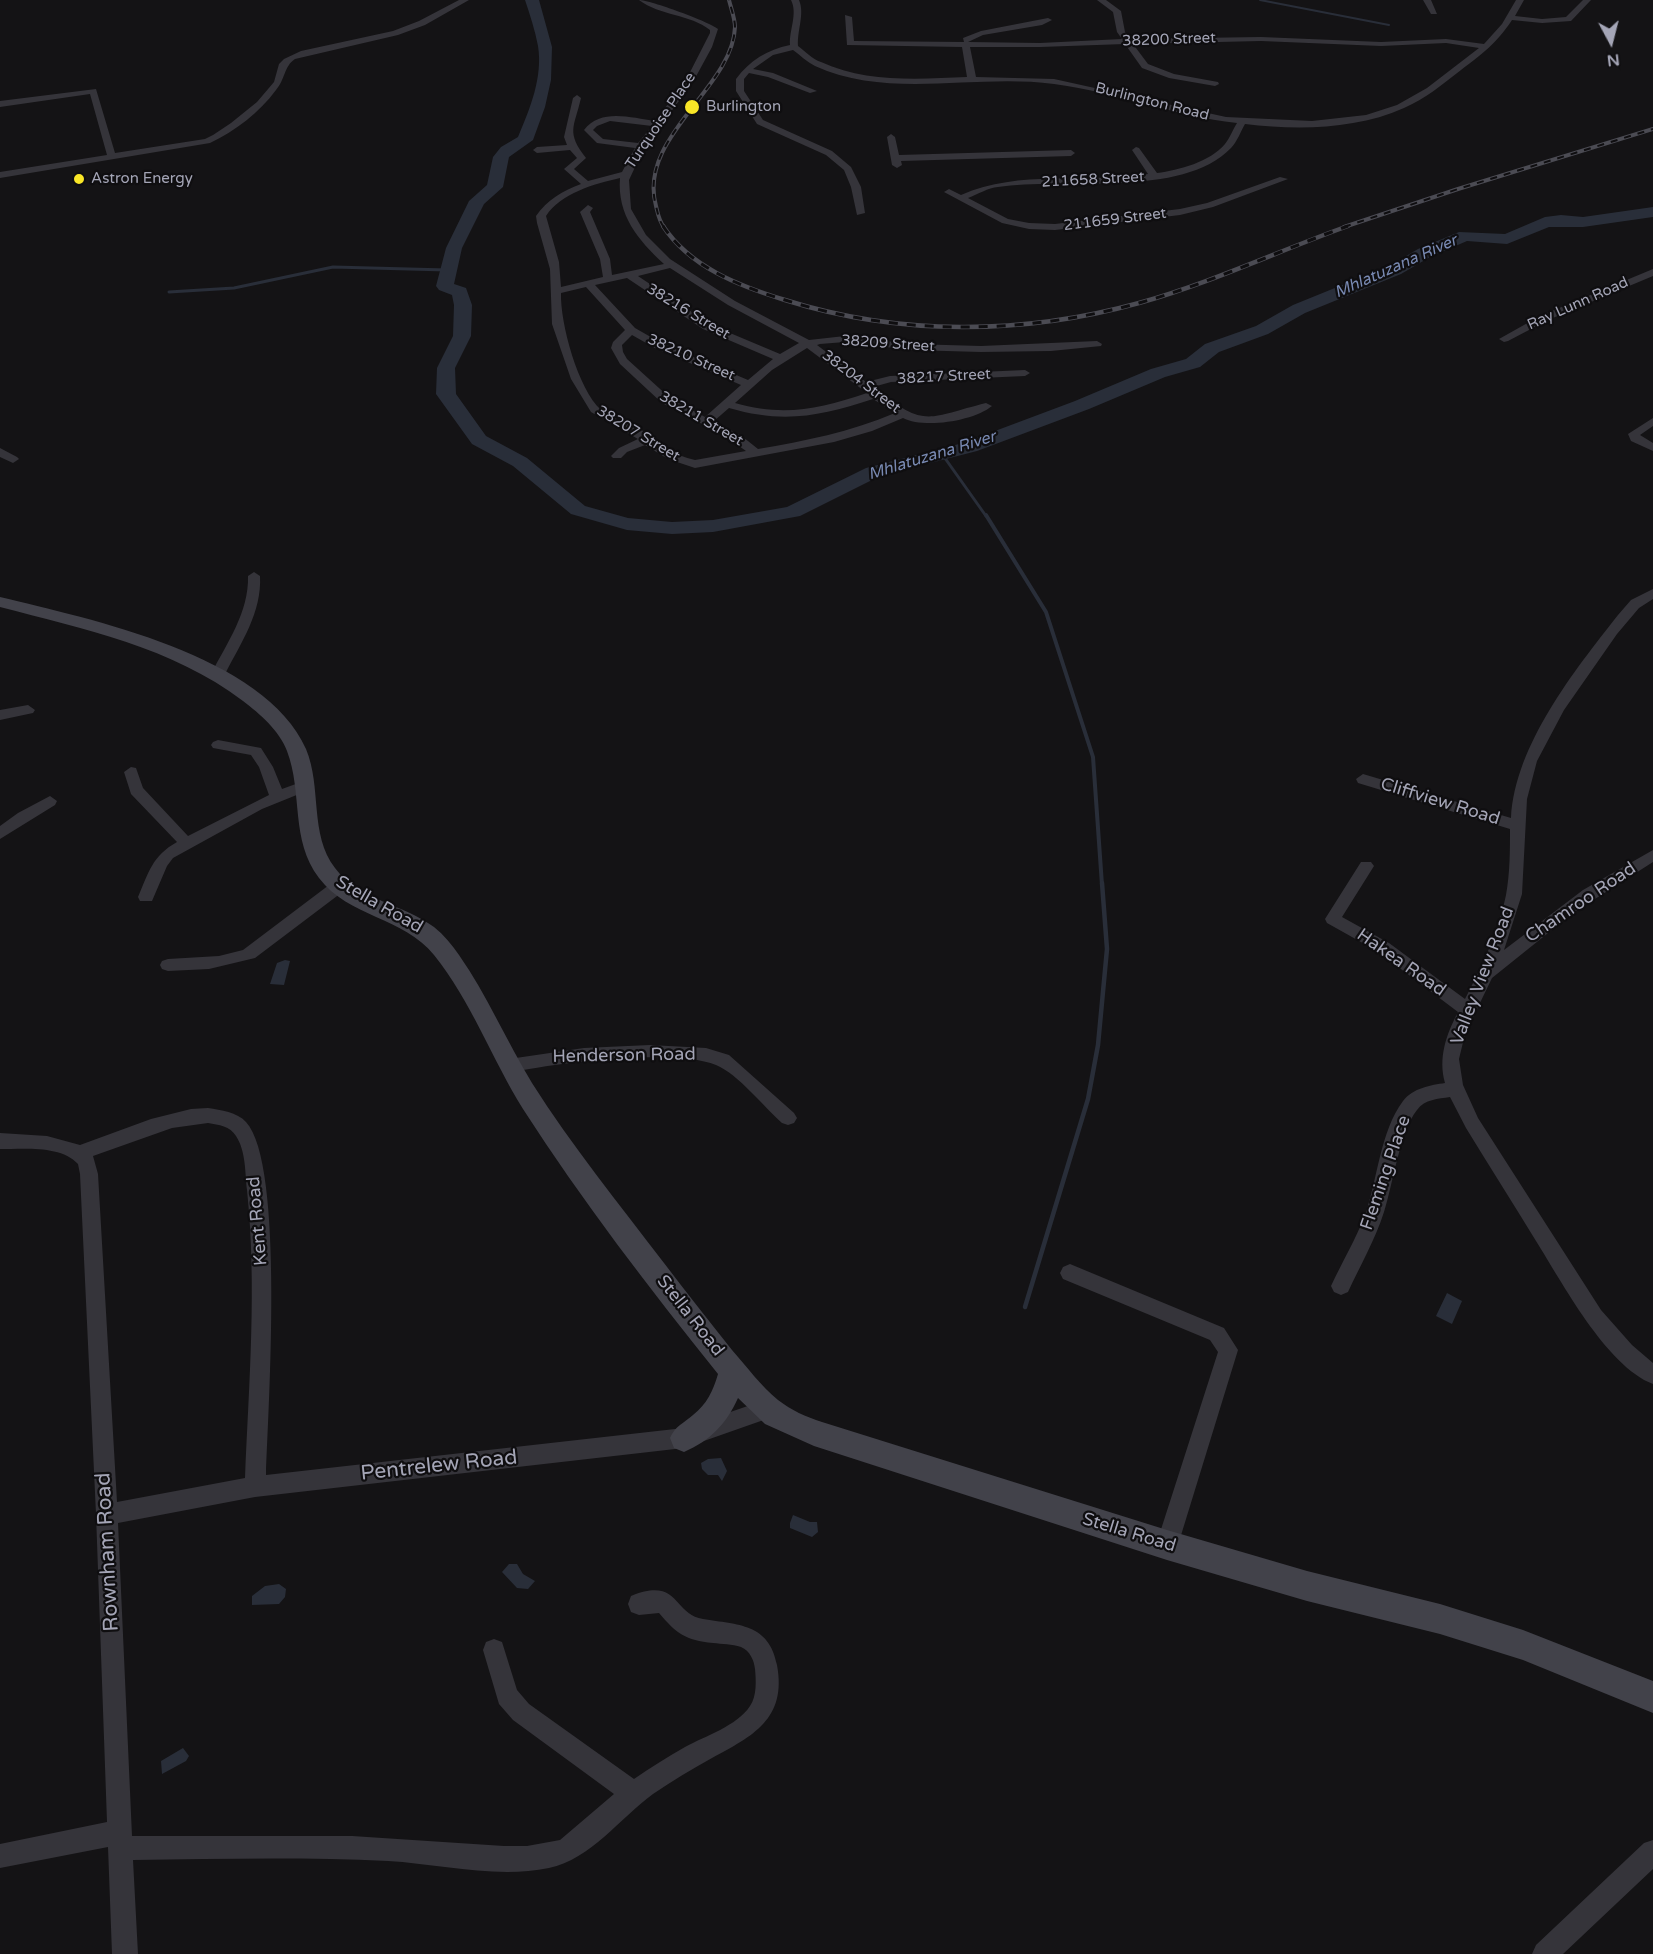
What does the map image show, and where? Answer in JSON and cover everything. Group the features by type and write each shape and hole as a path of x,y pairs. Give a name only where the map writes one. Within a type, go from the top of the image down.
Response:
{"main road":[{"name":"Stella Road","path":"0,602 146,643 186,658 218,674 250,696 284,729 300,758 306,818 314,850 325,872 339,886 422,929 433,938 453,964 509,1066 545,1124 675,1299 733,1371 768,1409 786,1421 812,1432 1167,1545 1307,1586 1440,1618 1523,1645 1653,1696"},
{"path":"684,1438 715,1416 723,1402 733,1371"}],"street":[{"path":"0,176 207,141 232,127 268,94 277,84 282,64 290,57 394,33 427,20 465,0"},
{"name":"Turquoise Place","path":"642,0 665,11 706,23 714,29 714,33 686,87 642,146 625,174 624,198 634,224 649,245 671,266 746,312 807,344"},
{"path":"795,0 800,9 793,33 794,47 764,55 747,70 739,84 743,96 754,110 757,119 839,160 848,169 856,187 860,213"},
{"path":"1101,0 1117,11 1121,32 1145,66 1172,76 1215,84"},
{"path":"1427,0 1434,12"},
{"name":"Burlington Road","path":"794,47 815,62 856,75 898,80 1021,78 1081,84 1173,109 1242,121 1328,122 1364,117 1412,102 1488,47 1511,18 1520,0"},
{"path":"1511,18 1565,20 1573,17 1587,0"},
{"name":"38200 Street","path":"848,17 850,43 965,44 1023,50 1073,48 1127,41 1261,39 1381,44 1436,41 1488,47"},
{"path":"972,78 965,44 971,36 1031,26 1048,20"},
{"path":"747,70 770,75 813,92"},
{"path":"0,104 93,91 112,158"},
{"path":"577,98 568,137 572,147 582,158 569,169 586,184"},
{"path":"642,146 600,141 588,130 592,124 605,119 658,124"},
{"name":"211658 Street","path":"961,198 997,184 1104,181 1154,176 1196,166 1218,155 1235,138 1242,121"},
{"path":"891,137 896,162 987,164 1071,153"},
{"path":"537,150 572,147"},
{"path":"1136,150 1154,176"},
{"path":"987,164 997,184"},
{"name":"38207 Street","path":"625,174 586,184 541,213 544,237 555,268 559,332 587,400 600,414 637,433 665,454 687,463 702,464 854,434 903,414"},
{"name":"211659 Street","path":"949,192 1005,221 1029,226 1055,227 1180,212 1217,203 1283,180"},
{"path":"588,208 585,212 605,259 608,280"},
{"path":"555,291 671,266"},
{"name":"Ray Lunn Road","path":"1504,339 1544,318 1653,272"},
{"name":"38216 Street","path":"630,275 707,327 782,358"},
{"path":"590,284 631,330"},
{"name":"38210 Street","path":"631,330 659,345 751,385"},
{"name":"38211 Street","path":"631,330 617,344 616,351 620,358 657,394 681,411 745,444 755,453"},
{"name":"38209 Street","path":"706,422 782,358 807,344 844,340 908,347 996,348 1097,344"},
{"name":"38204 Street","path":"807,344 903,414 926,422 986,406"},
{"name":"38217 Street","path":"865,386 890,379 1025,373"},
{"path":"727,404 762,415 804,414 828,410 876,394"},
{"path":"1653,421 1634,435 1635,439 1653,448"},
{"path":"617,456 623,450 646,440"},
{"path":"0,452 13,459"},
{"path":"218,674 252,603 256,589 254,576"},
{"name":"Valley View Road","path":"1653,593 1635,604 1617,625 1557,710 1540,739 1528,768 1520,797 1516,883 1511,908 1485,977 1466,1008 1451,1057 1456,1089 1472,1123 1594,1316 1625,1352 1653,1375"},
{"path":"0,715 28,710"},
{"path":"218,745 256,751 266,767 277,797"},
{"path":"131,772 136,790 186,843"},
{"name":"Cliffview Road","path":"1363,779 1518,826"},
{"path":"146,897 164,858 186,843 256,805 304,786"},
{"path":"0,834 50,801"},
{"name":"Chamroo Road","path":"1485,977 1537,931 1624,871 1653,855"},
{"name":"Hakea Road","path":"1366,866 1333,919 1383,947 1466,1008"},
{"path":"168,965 214,963 249,954 339,886"},
{"name":"Henderson Road","path":"509,1066 534,1059 581,1056 643,1053 705,1054 725,1061 788,1118"},
{"name":"Fleming Place","path":"1341,1286 1374,1215 1400,1126 1408,1107 1417,1098 1429,1093 1456,1089"},
{"name":"Kent Road","path":"80,1153 159,1125 196,1115 206,1114 225,1118 233,1122 244,1134 253,1166 263,1260 255,1487"},
{"path":"0,1141 51,1144 80,1153"},
{"name":"Rownham Road","path":"80,1153 87,1161 89,1174 107,1514 125,1954"},
{"path":"1070,1273 1217,1334 1228,1350 1167,1545"},
{"name":"Pentrelew Road","path":"107,1514 255,1487 684,1438 768,1409"},
{"path":"0,1856 121,1840 388,1849 520,1858 552,1857 580,1841 634,1794 682,1761 740,1731 760,1713 765,1694 766,1676 764,1660 760,1649 754,1642 720,1631 692,1629 681,1623 663,1602 639,1604"},
{"path":"494,1650 507,1696 521,1712 634,1794"},
{"path":"1545,1954 1653,1852"}],"shaded area":[{"path":"290,961 284,985 270,984 277,963"},
{"path":"1447,1293 1462,1301 1452,1324 1436,1316"},
{"path":"721,1458 727,1471 722,1481 718,1475 708,1475 702,1469 701,1463 708,1459"},
{"path":"793,1515 810,1522 817,1522 818,1532 812,1537 790,1528"},
{"path":"509,1564 517,1564 523,1574 535,1581 528,1589 517,1588 502,1572"},
{"path":"279,1584 286,1589 285,1597 279,1604 252,1605 252,1596 265,1586"},
{"path":"183,1748 189,1756 186,1761 162,1774 161,1761"}],"waterway":[{"name":"Mhlatuzana River","path":"532,0 545,47 544,80 538,107 525,140 506,150 501,157 495,187 477,201 454,248 445,286 460,292 463,305 462,336 446,368 446,394 479,440 520,462 578,510 627,524 672,528 713,526 793,512 873,472 970,447 1082,405 1158,373 1193,363 1212,348 1262,330 1299,309 1395,270 1424,253 1465,236 1507,239 1545,222 1561,220 1583,222 1653,212"},
{"path":"1260,0 1389,25"},
{"path":"169,292 234,288 333,267 447,270"},
{"path":"942,454 986,516"},
{"path":"986,515 1046,612 1093,757 1102,885"},
{"path":"1025,1307 1088,1099 1098,1045 1107,949 1102,883"}],"railway":[{"path":"664,227 656,206 654,181 660,158 672,135 719,71 730,49 735,27 729,0"},
{"path":"1344,227 1653,129"},
{"path":"663,226 674,240 701,264 733,281 785,300 828,312 872,320 961,327 1006,326 1051,321 1095,314 1139,303 1218,276 1348,226"}],"place":[{"name":"Burlington","path":"692,107"},
{"name":"Astron Energy","path":"79,179"}]}
